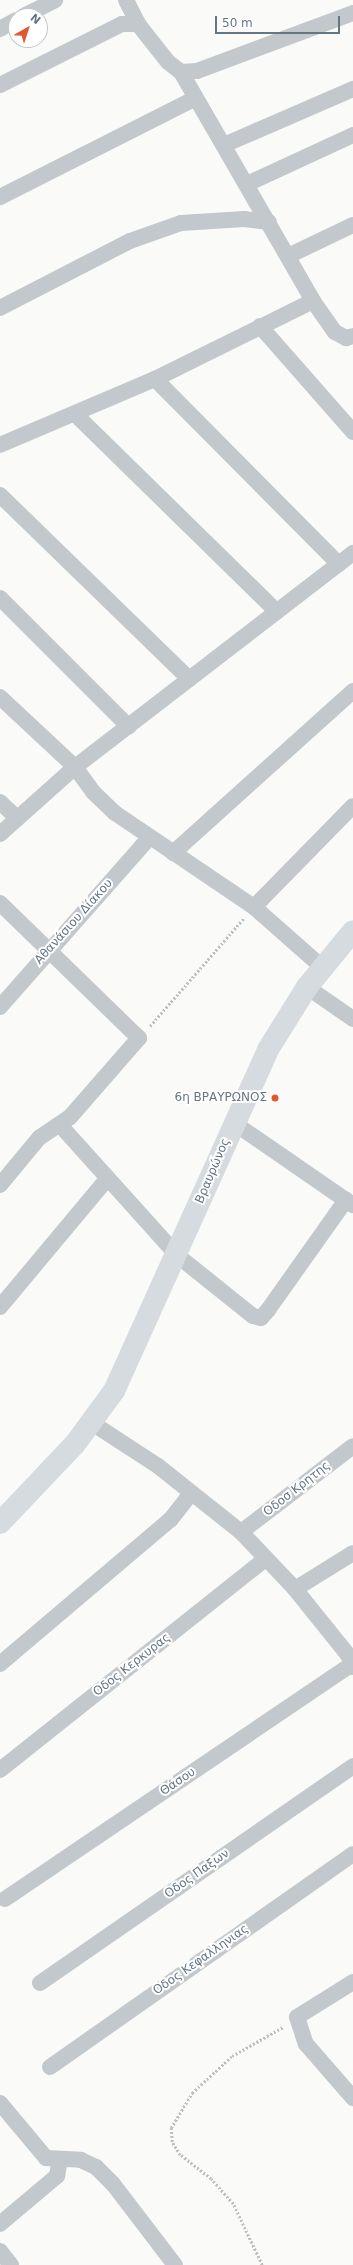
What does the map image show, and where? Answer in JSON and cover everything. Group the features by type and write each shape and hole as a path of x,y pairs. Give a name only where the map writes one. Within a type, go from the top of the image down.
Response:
{"main road":[{"name":"Βραυρώνος","path":"3,1516 92,1423 114,1391 178,1256 234,1123 269,1048 307,987 353,930"}],"street":[{"path":"40,8 55,0"},
{"path":"126,0 138,24 168,62 181,72 194,99 248,184 312,301 335,332 346,338 353,336"},
{"path":"181,72 197,71 353,13"},
{"path":"0,85 122,24 138,24"},
{"path":"224,145 353,89"},
{"path":"0,197 194,99"},
{"path":"248,184 353,135"},
{"path":"0,308 130,241 181,222 236,219 269,222"},
{"path":"288,256 353,225"},
{"path":"0,445 76,415 155,379 312,301"},
{"path":"260,326 353,432"},
{"path":"155,379 339,564"},
{"path":"76,415 277,612"},
{"path":"0,495 189,679"},
{"path":"0,834 16,818 75,767 129,727 353,553"},
{"path":"0,598 129,727"},
{"path":"173,853 353,691"},
{"path":"0,697 75,767 93,792 149,838 254,907 322,968"},
{"path":"0,802 16,818"},
{"path":"254,907 353,806"},
{"name":"Αθανάσιου Δίακου","path":"0,1007 149,838"},
{"path":"0,903 139,1038 60,1125 39,1138 0,1185"},
{"path":"307,987 353,1019"},
{"path":"60,1125 107,1179 178,1256 253,1316 261,1318 350,1203 234,1123"},
{"path":"0,1308 107,1179"},
{"path":"92,1423 158,1466 241,1532 264,1560 295,1589 351,1660"},
{"name":"Οδοσ Κρητης","path":"241,1532 353,1446"},
{"path":"0,1664 171,1520 191,1493"},
{"path":"295,1589 353,1553"},
{"name":"Οδος Κερκυρας","path":"0,1770 264,1560"},
{"name":"Θάσου","path":"4,1899 351,1660"},
{"name":"Οδος Παξων","path":"40,1983 353,1766"},
{"name":"Οδος Κεφαλληνιας","path":"50,2067 353,1854"},
{"path":"353,1982 297,2017 306,2044 353,2098"},
{"path":"0,2102 35,2148 46,2158 81,2160 96,2167 113,2184 175,2265"},
{"path":"0,2224 57,2176 60,2159"},
{"path":"0,2251 11,2265"}],"path":[{"path":"139,1038 254,907"},
{"path":"262,2265 233,2204 211,2178 180,2155 172,2142 171,2128 192,2093 232,2056 297,2017"}],"place":[{"name":"6η ΒΡΑΥΡΩΝΟΣ","path":"275,1098"}]}
